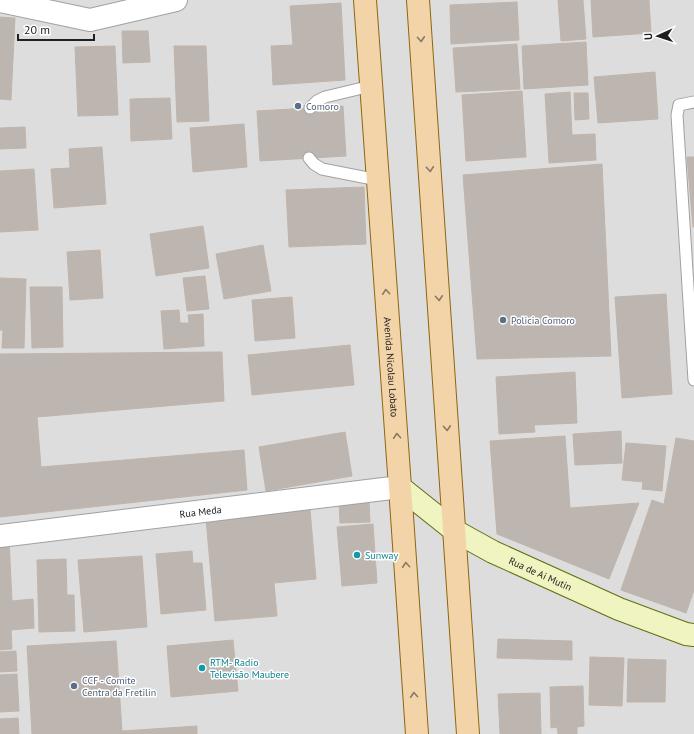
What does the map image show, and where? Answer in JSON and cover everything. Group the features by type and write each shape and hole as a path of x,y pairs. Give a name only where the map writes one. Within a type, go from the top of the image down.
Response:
{"main road":[{"name":"Avenida Nicolau Lobato","path":"365,0 417,734"},
{"path":"418,0 468,734"}],"street":[{"path":"0,1 90,20 176,0"},
{"name":"Rua de Ai Mutin","path":"400,487 454,531 493,552 619,609 686,634 694,635"},
{"name":"Rua Meda","path":"0,536 400,487"}],"lane":[{"path":"310,108 317,101 325,97 371,86"},
{"path":"694,102 679,105 676,115 694,380"},
{"path":"309,158 314,164 322,169 378,180"}],"shaded area":[{"path":"0,0 694,0 694,734 0,734"}],"building":[{"path":"558,0 583,0 586,39 561,41"},
{"path":"591,0 649,0 651,33 593,37"},
{"path":"517,2 519,40 451,44 450,5"},
{"path":"341,3 345,80 273,85 271,46 293,45 290,6"},
{"path":"0,17 15,18 11,100 0,99"},
{"path":"122,31 148,31 150,62 123,63"},
{"path":"586,42 588,85 524,89 522,46"},
{"path":"517,44 520,89 456,92 453,48"},
{"path":"115,46 118,115 78,116 75,47"},
{"path":"174,46 206,46 209,121 177,122"},
{"path":"655,72 658,119 598,123 594,77"},
{"path":"522,91 526,157 466,161 462,95"},
{"path":"570,92 572,135 595,134 596,160 549,163 545,94"},
{"path":"574,93 588,93 589,119 575,120"},
{"path":"170,98 172,139 131,141 130,99"},
{"path":"343,106 346,156 260,161 257,111"},
{"path":"244,124 247,167 193,172 190,128"},
{"path":"25,127 26,148 0,149 0,128"},
{"path":"102,147 106,204 54,208 51,169 70,168 69,149"},
{"path":"687,157 694,157 694,227 693,227"},
{"path":"602,164 611,356 477,359 463,175"},
{"path":"34,169 38,230 0,232 0,171"},
{"path":"364,187 366,244 289,247 286,190"},
{"path":"203,226 209,268 156,276 150,234"},
{"path":"263,245 271,291 224,299 216,254"},
{"path":"100,250 103,298 70,300 67,252"},
{"path":"205,276 209,309 187,311 183,278"},
{"path":"0,278 26,279 24,348 2,348 3,330 0,330"},
{"path":"30,287 62,287 63,347 32,348"},
{"path":"666,294 672,394 622,398 615,297"},
{"path":"292,297 295,338 255,341 252,300"},
{"path":"179,310 180,323 189,323 188,315 203,314 204,346 164,349 161,311"},
{"path":"350,345 354,385 252,395 248,355"},
{"path":"222,352 224,401 37,417 41,467 244,450 247,490 0,517 0,354"},
{"path":"575,372 577,423 534,425 535,432 499,434 496,377"},
{"path":"621,431 622,463 575,465 573,434"},
{"path":"345,432 352,476 266,491 259,447"},
{"path":"565,436 570,508 639,503 609,579 497,534 490,441"},
{"path":"676,438 694,441 694,515 664,504"},
{"path":"626,443 666,446 662,491 642,489 643,482 622,480"},
{"path":"652,500 694,515 694,590 686,613 621,590"},
{"path":"369,501 370,522 340,523 339,503"},
{"path":"310,509 316,579 274,583 277,616 215,621 206,519"},
{"name":"Sunway","path":"373,524 377,583 342,586 337,527"},
{"path":"0,539 9,539 12,601 33,599 34,628 11,630 12,649 0,650"},
{"path":"192,551 193,563 202,563 206,610 161,614 156,554"},
{"path":"142,556 147,627 84,632 78,560"},
{"path":"66,559 67,595 74,595 75,631 39,632 37,560"},
{"path":"498,639 572,641 572,660 497,658"},
{"name":"RTM- Radio Televisão Maubere","path":"233,640 238,691 171,697 167,646"},
{"name":"CCF - Comite Centra da Fretilin","path":"116,641 122,731 197,726 197,734 32,734 27,646"},
{"path":"16,651 17,671 0,672 0,652"},
{"path":"590,657 624,658 622,706 589,705"},
{"path":"628,659 666,660 665,702 627,702"},
{"path":"17,674 19,711 0,712 0,675"},
{"path":"583,686 584,726 577,727 577,734 558,734 557,727 551,728 550,687"},
{"path":"540,693 541,734 500,734 498,694"},
{"path":"18,718 19,734 0,734 0,719"}],"place":[{"name":"Comoro","path":"298,106"},
{"name":"Policia Comoro","path":"503,320"},
{"name":"Sunway","path":"357,555"},
{"name":"RTM- Radio Televisão Maubere","path":"202,668"},
{"name":"CCF - Comite Centra da Fretilin","path":"74,686"}]}
